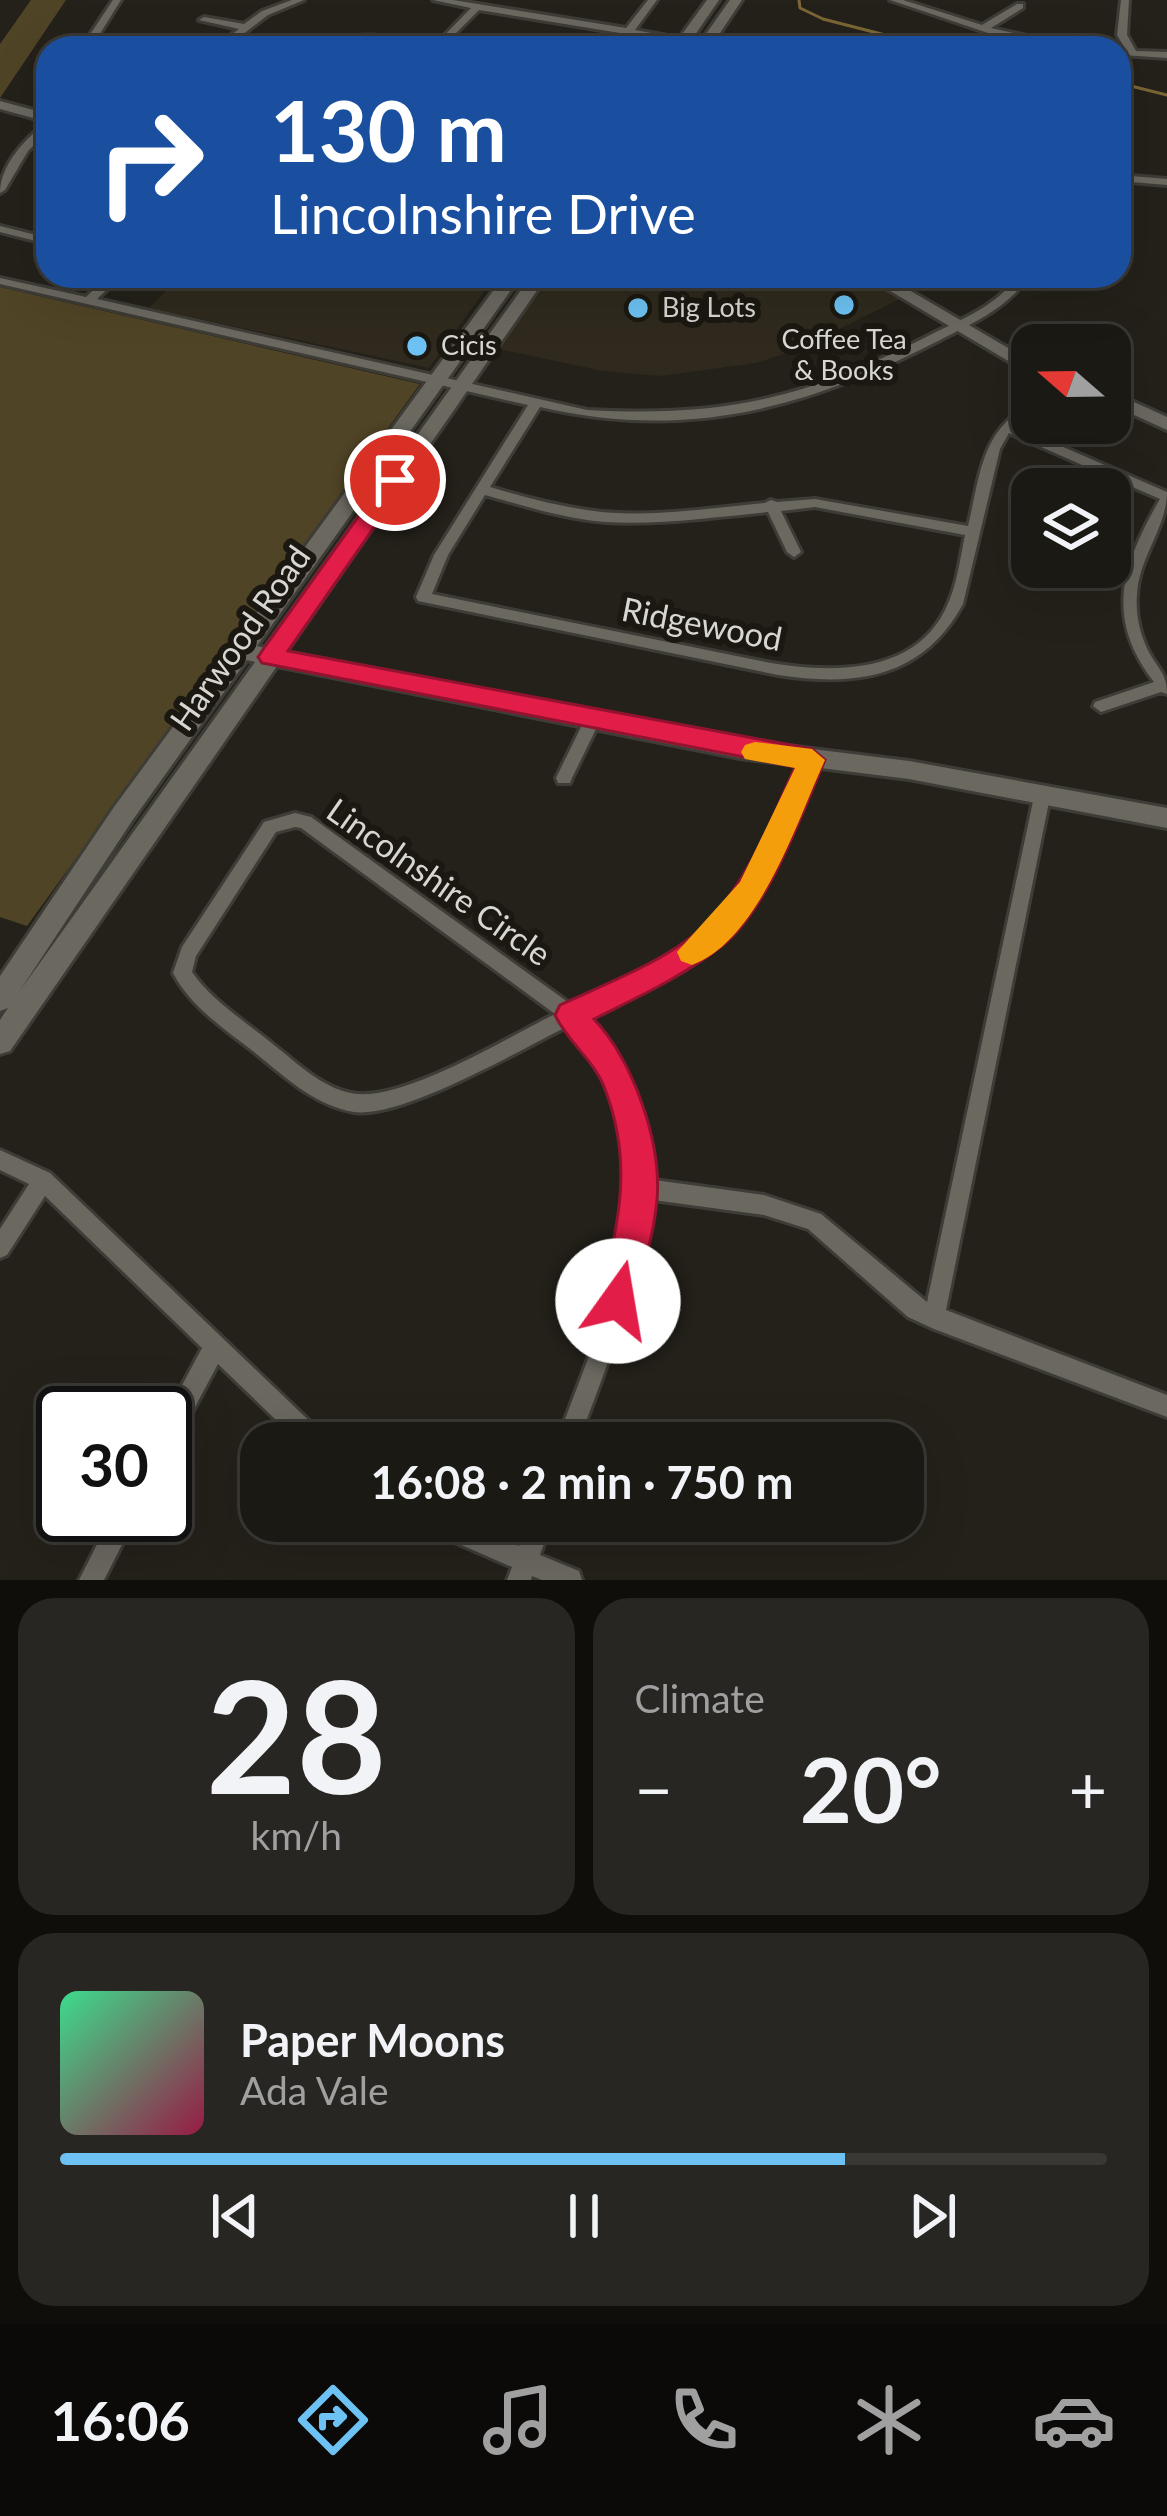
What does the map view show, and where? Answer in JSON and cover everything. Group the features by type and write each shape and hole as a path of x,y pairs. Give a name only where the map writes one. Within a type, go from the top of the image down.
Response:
{"main road":[{"path":"687,36 710,5 732,6"},
{"path":"711,36 732,6"},
{"path":"0,105 36,120"},
{"path":"0,117 36,123"},
{"name":"Harwood Road","path":"0,1042 7,1006 240,651 503,288"},
{"name":"Harwood Road","path":"7,1006 271,657 530,288"},
{"path":"898,288 1011,343"},
{"path":"917,288 1011,354"},
{"path":"1131,407 1167,424"},
{"path":"1131,422 1167,438"},
{"path":"240,651 592,721 812,760 1043,792 1167,818"}],"street":[{"path":"94,36 117,0"},
{"path":"233,36 300,0"},
{"path":"436,0 646,36"},
{"path":"628,32 653,0"},
{"path":"894,0 1017,36"},
{"path":"1123,36 1124,0"},
{"path":"983,29 1020,6"},
{"path":"444,36 477,7"},
{"path":"204,20 244,27"},
{"path":"1131,51 1167,55"},
{"path":"0,190 36,136"},
{"path":"1131,179 1167,182"},
{"path":"0,229 36,238"},
{"path":"0,281 587,414 653,419 771,406 856,378 966,321 1015,288"},
{"path":"88,301 102,288"},
{"name":"Ridgewood","path":"537,401 441,555 423,597 806,674 851,674 890,665 926,646 947,624 956,604 993,449 1006,427"},
{"path":"1011,423 1006,427 1167,497 1136,556 1128,620 1133,640 1166,687 1101,706"},
{"path":"483,490 546,508 605,517 667,517 771,504 832,505 974,532"},
{"path":"771,504 794,552"},
{"path":"564,778 592,721"},
{"path":"575,1422 618,1301 640,1188 622,1089 598,1045 571,1015 658,972 717,933 766,863 812,760"},
{"path":"934,1318 1043,792"},
{"name":"Lincolnshire Circle","path":"295,820 305,822 571,1015 453,1073 378,1102 356,1103 316,1090 184,979 182,965 269,827 295,820"},
{"path":"0,1160 43,1180 295,1422"},
{"path":"0,1248 43,1180"},
{"path":"640,1188 764,1204 814,1221 884,1283 934,1318 1167,1406"},
{"path":"192,1390 216,1345"},
{"path":"91,1580 111,1542"},
{"path":"470,1542 522,1572 570,1580"},
{"path":"522,1572 533,1542"}],"shaded area":[{"path":"31,0 66,0 42,36 36,36 36,45 0,98 0,44"},
{"path":"0,287 420,384 27,926 0,917"},
{"path":"169,288 486,288 429,368 149,308"},
{"path":"541,288 879,288 902,298 796,350 756,363 660,376 603,371 498,349"}],"waterway":[{"path":"799,0 800,8 823,19 889,36"},
{"path":"1131,86 1167,95"}],"slow traffic":[{"path":"692,952 717,933 750,890 812,760 755,752"}],"place":[{"name":"Coffee Tea & Books","path":"844,305"},
{"name":"Big Lots","path":"638,308"},
{"name":"Cicis","path":"417,346"}],"route":[{"path":"395,480 271,657 812,760 766,863 717,933 658,972 571,1015 598,1045 630,1113 640,1203 618,1301"}]}
